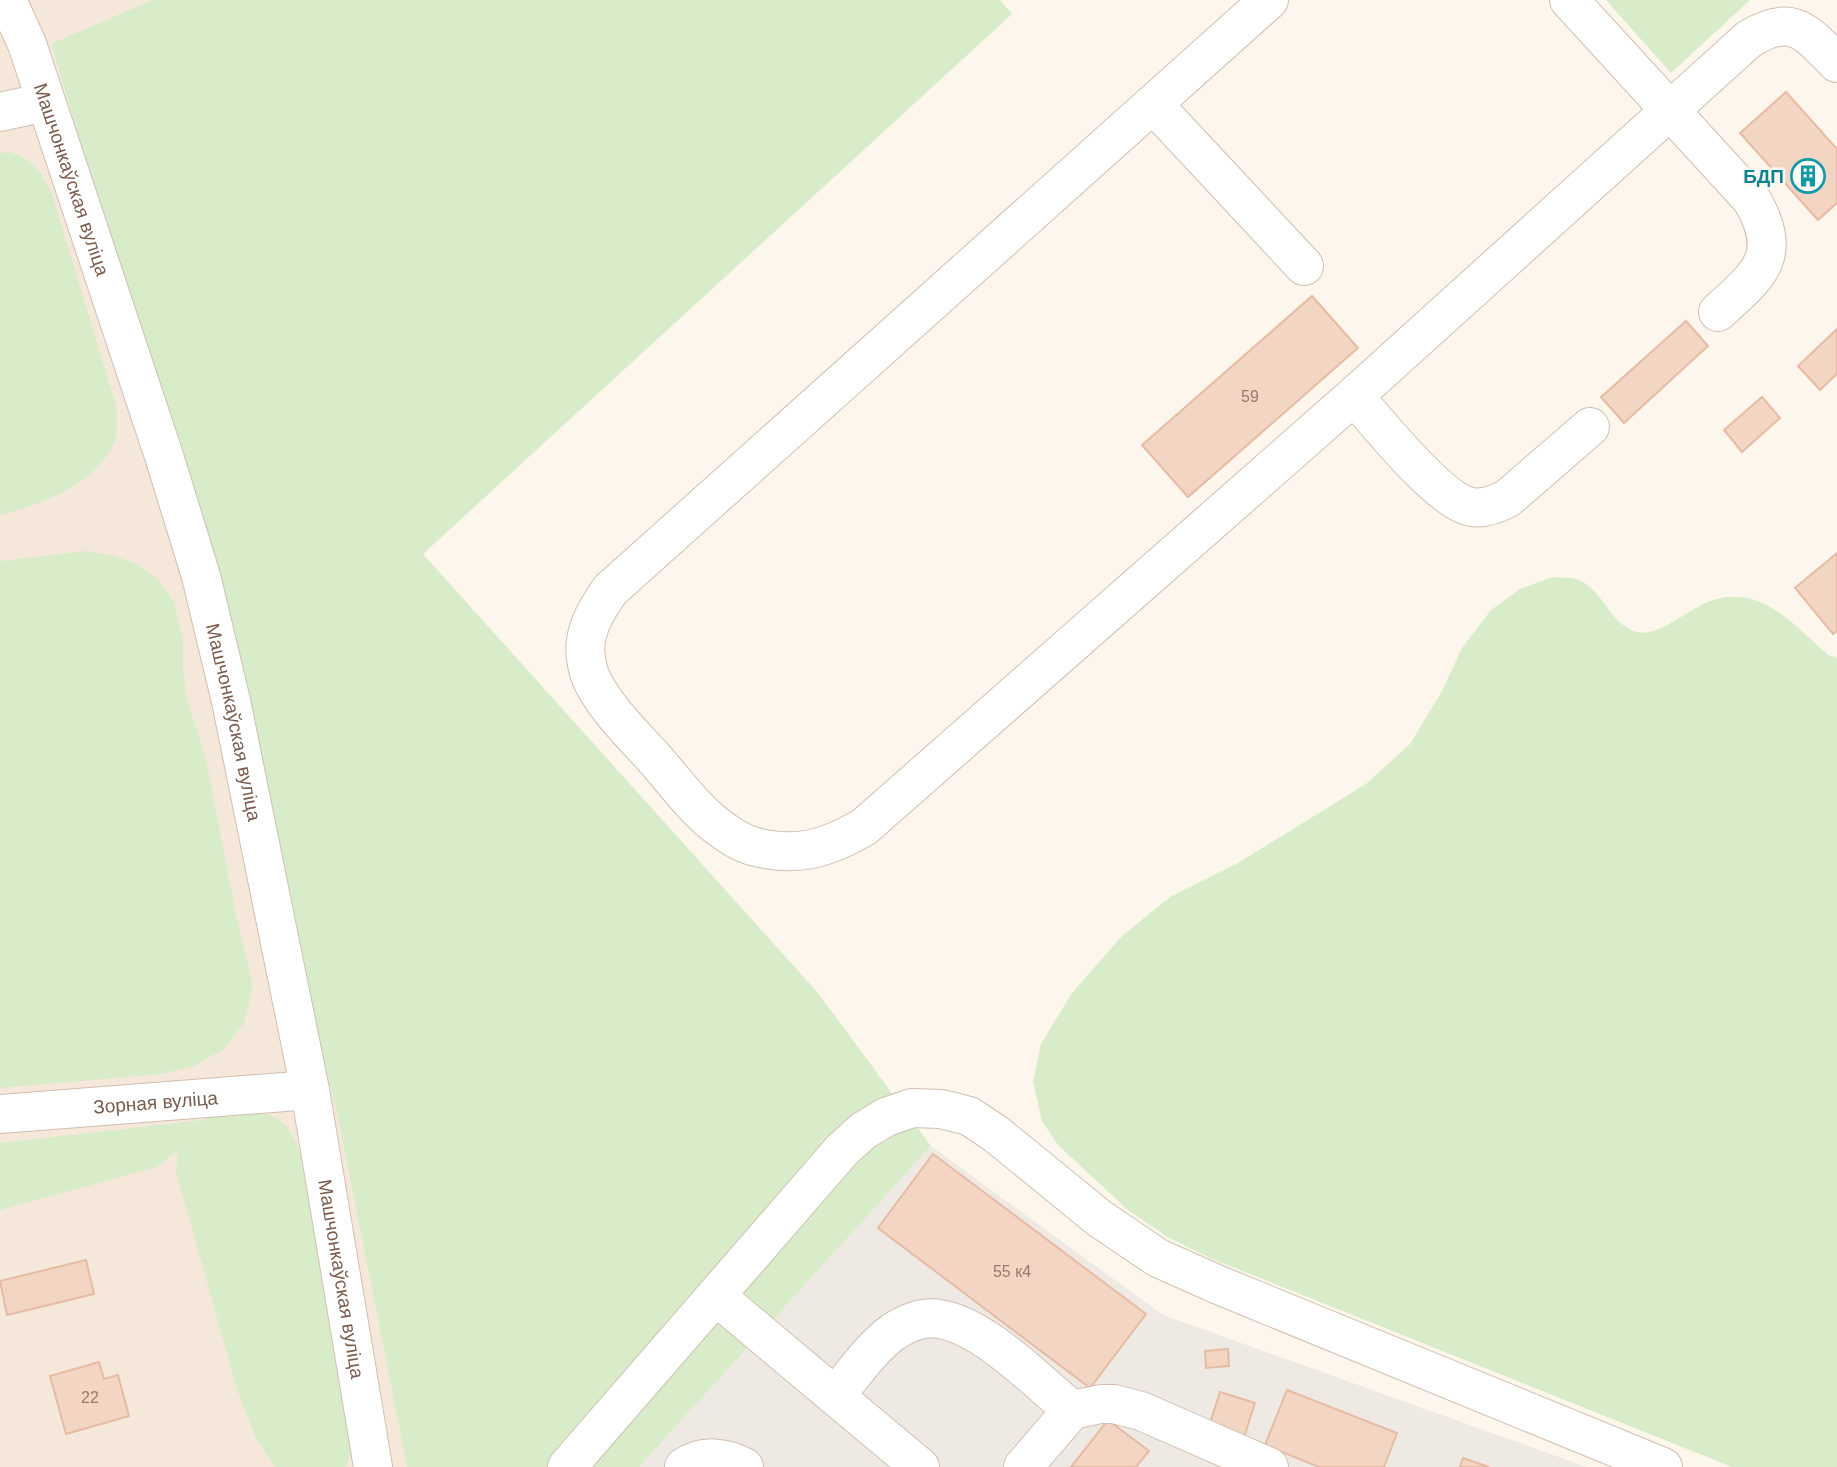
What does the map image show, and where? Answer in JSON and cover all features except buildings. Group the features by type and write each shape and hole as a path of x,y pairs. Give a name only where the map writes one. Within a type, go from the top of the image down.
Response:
{"street":[{"name":"Машчонкаўская вуліца","path":"7,0 27,44 165,459 201,576 230,701 310,1090 373,1467"},
{"path":"1269,0 610,590 596,609 587,631 585,656 592,681 606,704 701,812 724,832 749,845 776,851 804,851 835,844 864,827 1354,396 1749,39 1774,26 1787,26 1801,30 1814,39 1837,63"},
{"path":"1569,0 1752,200 1762,217 1768,237 1767,256 1757,275 1718,312"},
{"path":"0,112 46,102"},
{"path":"1153,104 1304,266"},
{"path":"1354,396 1438,488 1455,502 1472,508 1492,506 1508,498 1590,427"},
{"name":"Зорная вуліца","path":"0,1114 310,1090"},
{"path":"567,1467 842,1150 863,1131 886,1117 912,1108 942,1109 969,1116 996,1134 1100,1218 1158,1258 1663,1467"},
{"path":"716,1296 920,1467"},
{"path":"835,1396 881,1342 893,1332 922,1319 938,1318 983,1337 1072,1410"},
{"path":"1023,1467 1072,1410 1101,1404 1127,1406 1269,1467"},
{"path":"684,1467 702,1459 715,1458 729,1460 744,1467"}],"shaded area":[{"path":"0,0 152,0 51,45 198,546 337,1113 407,1467 0,1467"},
{"path":"931,1146 1163,1315 1587,1467 639,1467"}],"green space":[{"path":"152,0 1000,0 1012,14 423,554 818,993 931,1146 639,1467 407,1467 337,1113 198,546 51,44"},
{"path":"1606,0 1750,0 1671,73"},
{"path":"10,152 36,167 52,194 117,409 117,434 106,456 95,470 81,481 50,498 0,515 0,153"},
{"path":"85,551 114,556 137,564 159,580 174,602 183,639 186,696 206,759 253,987 244,1023 224,1049 194,1066 162,1074 0,1088 0,561"},
{"path":"1553,577 1576,579 1588,585 1620,622 1641,633 1660,629 1710,601 1728,597 1761,602 1789,620 1828,655 1837,658 1837,1467 1732,1467 1210,1258 1169,1238 1129,1211 1058,1145 1042,1121 1033,1082 1041,1044 1072,993 1122,936 1170,897 1238,863 1366,784 1410,744 1441,693 1462,648 1491,610 1520,589"},
{"path":"249,1110 271,1116 286,1126 304,1162 353,1449 346,1467 275,1467 255,1437 237,1389 176,1172 178,1150 157,1167 0,1210 0,1143 202,1120"}],"place":[{"name":"БДП","path":"1808,176"}]}
